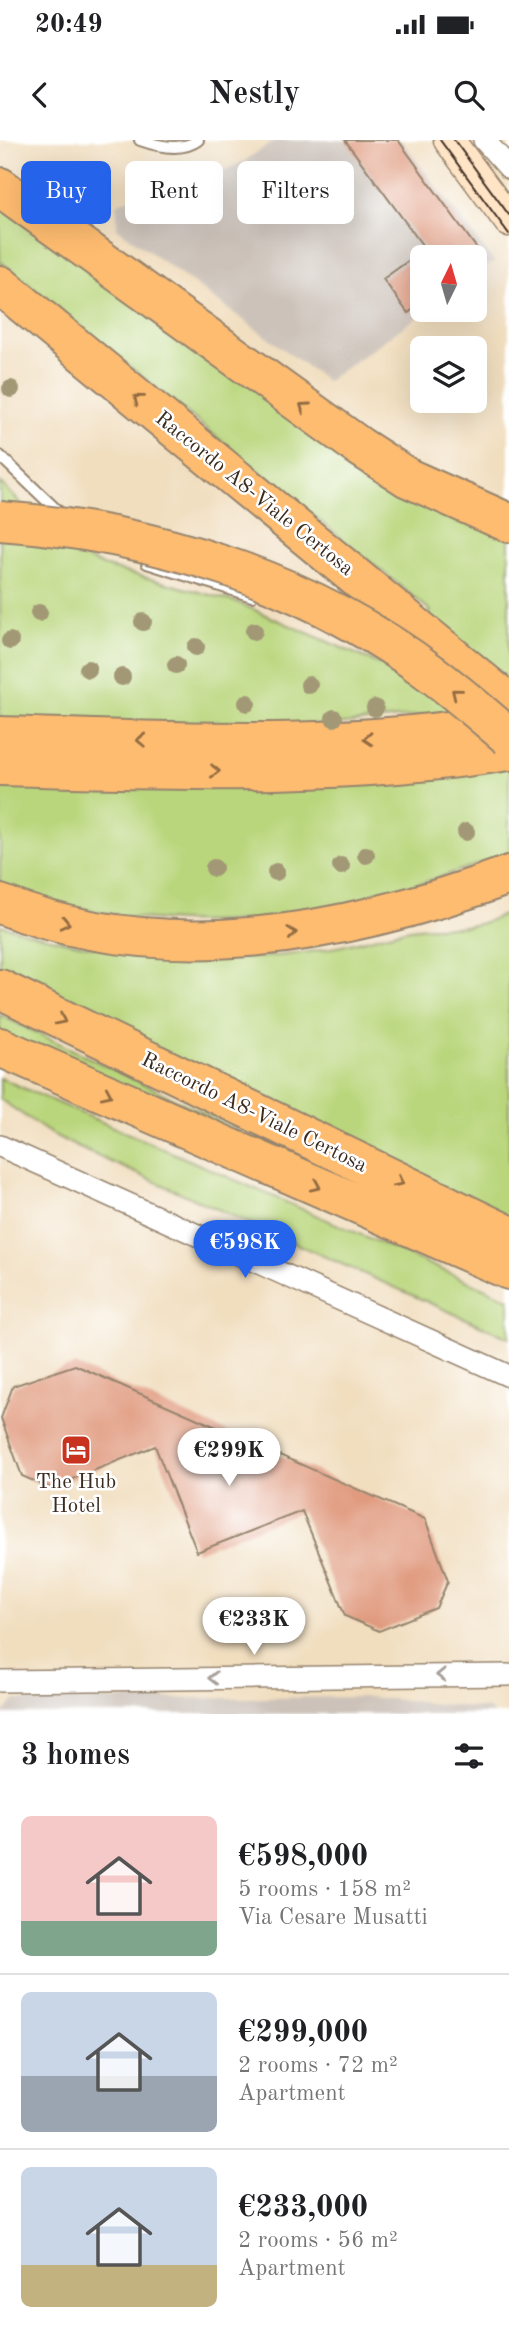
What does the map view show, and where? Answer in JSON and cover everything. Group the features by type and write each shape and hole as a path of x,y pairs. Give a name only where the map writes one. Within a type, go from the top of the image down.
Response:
{"highway":[{"path":"0,187 360,447 408,478 509,523"},
{"name":"Raccordo A8-Viale Certosa","path":"0,285 509,703"},
{"path":"0,521 54,525 148,542 286,589 327,608 409,658 509,737"},
{"path":"0,736 239,743 335,742 423,734 509,722"},
{"path":"0,766 282,772 379,767 509,751"},
{"path":"0,904 73,925 146,936 197,939 264,937 377,918 509,875"},
{"name":"Raccordo A8-Viale Certosa","path":"0,989 509,1235"},
{"path":"0,1047 509,1270"}],"main road":[{"path":"449,140 509,222"}],"street":[{"path":"484,140 509,168"},
{"path":"0,1146 509,1376"},
{"path":"0,1681 509,1675"}],"lane":[{"path":"139,140 162,146 184,146 198,140"},
{"path":"0,456 79,531 107,549"},
{"path":"139,560 259,598"}],"shaded area":[{"path":"275,140 401,140 481,245 410,245 410,322 327,381 117,228 117,204 125,200 125,224 223,224 223,171 237,165 237,224 354,224 354,161 244,161"},
{"path":"487,253 494,262 487,267"},
{"path":"370,1697 488,1709 494,1714 1,1714 15,1700"}],"green space":[{"path":"0,201 21,215 21,224 35,224 509,536 509,706 335,725 0,722 0,482 63,547 103,566 236,602 379,664 431,611 0,261"},
{"path":"509,765 509,854 352,904 265,919 174,921 85,909 0,885 0,779"},
{"path":"509,913 509,1220 0,973 0,925 120,952 199,959 280,956 322,950 395,932 474,925"},
{"path":"0,1015 254,1137 251,1145 0,1035"},
{"path":"0,1078 509,1299 509,1338 75,1146 48,1132 0,1099"}],"building":[{"path":"345,140 398,140 474,245 422,245"},
{"path":"410,260 410,312 408,313 383,279"},
{"path":"75,1365 425,1519 448,1581 436,1608 379,1631 345,1616 302,1511 197,1552 155,1446 50,1488 22,1476 1,1418 13,1386"}],"tram line":[{"path":"440,140 509,234"},
{"path":"454,140 509,215"}],"place":[{"name":"The Hub Hotel","path":"76,1450"}]}
